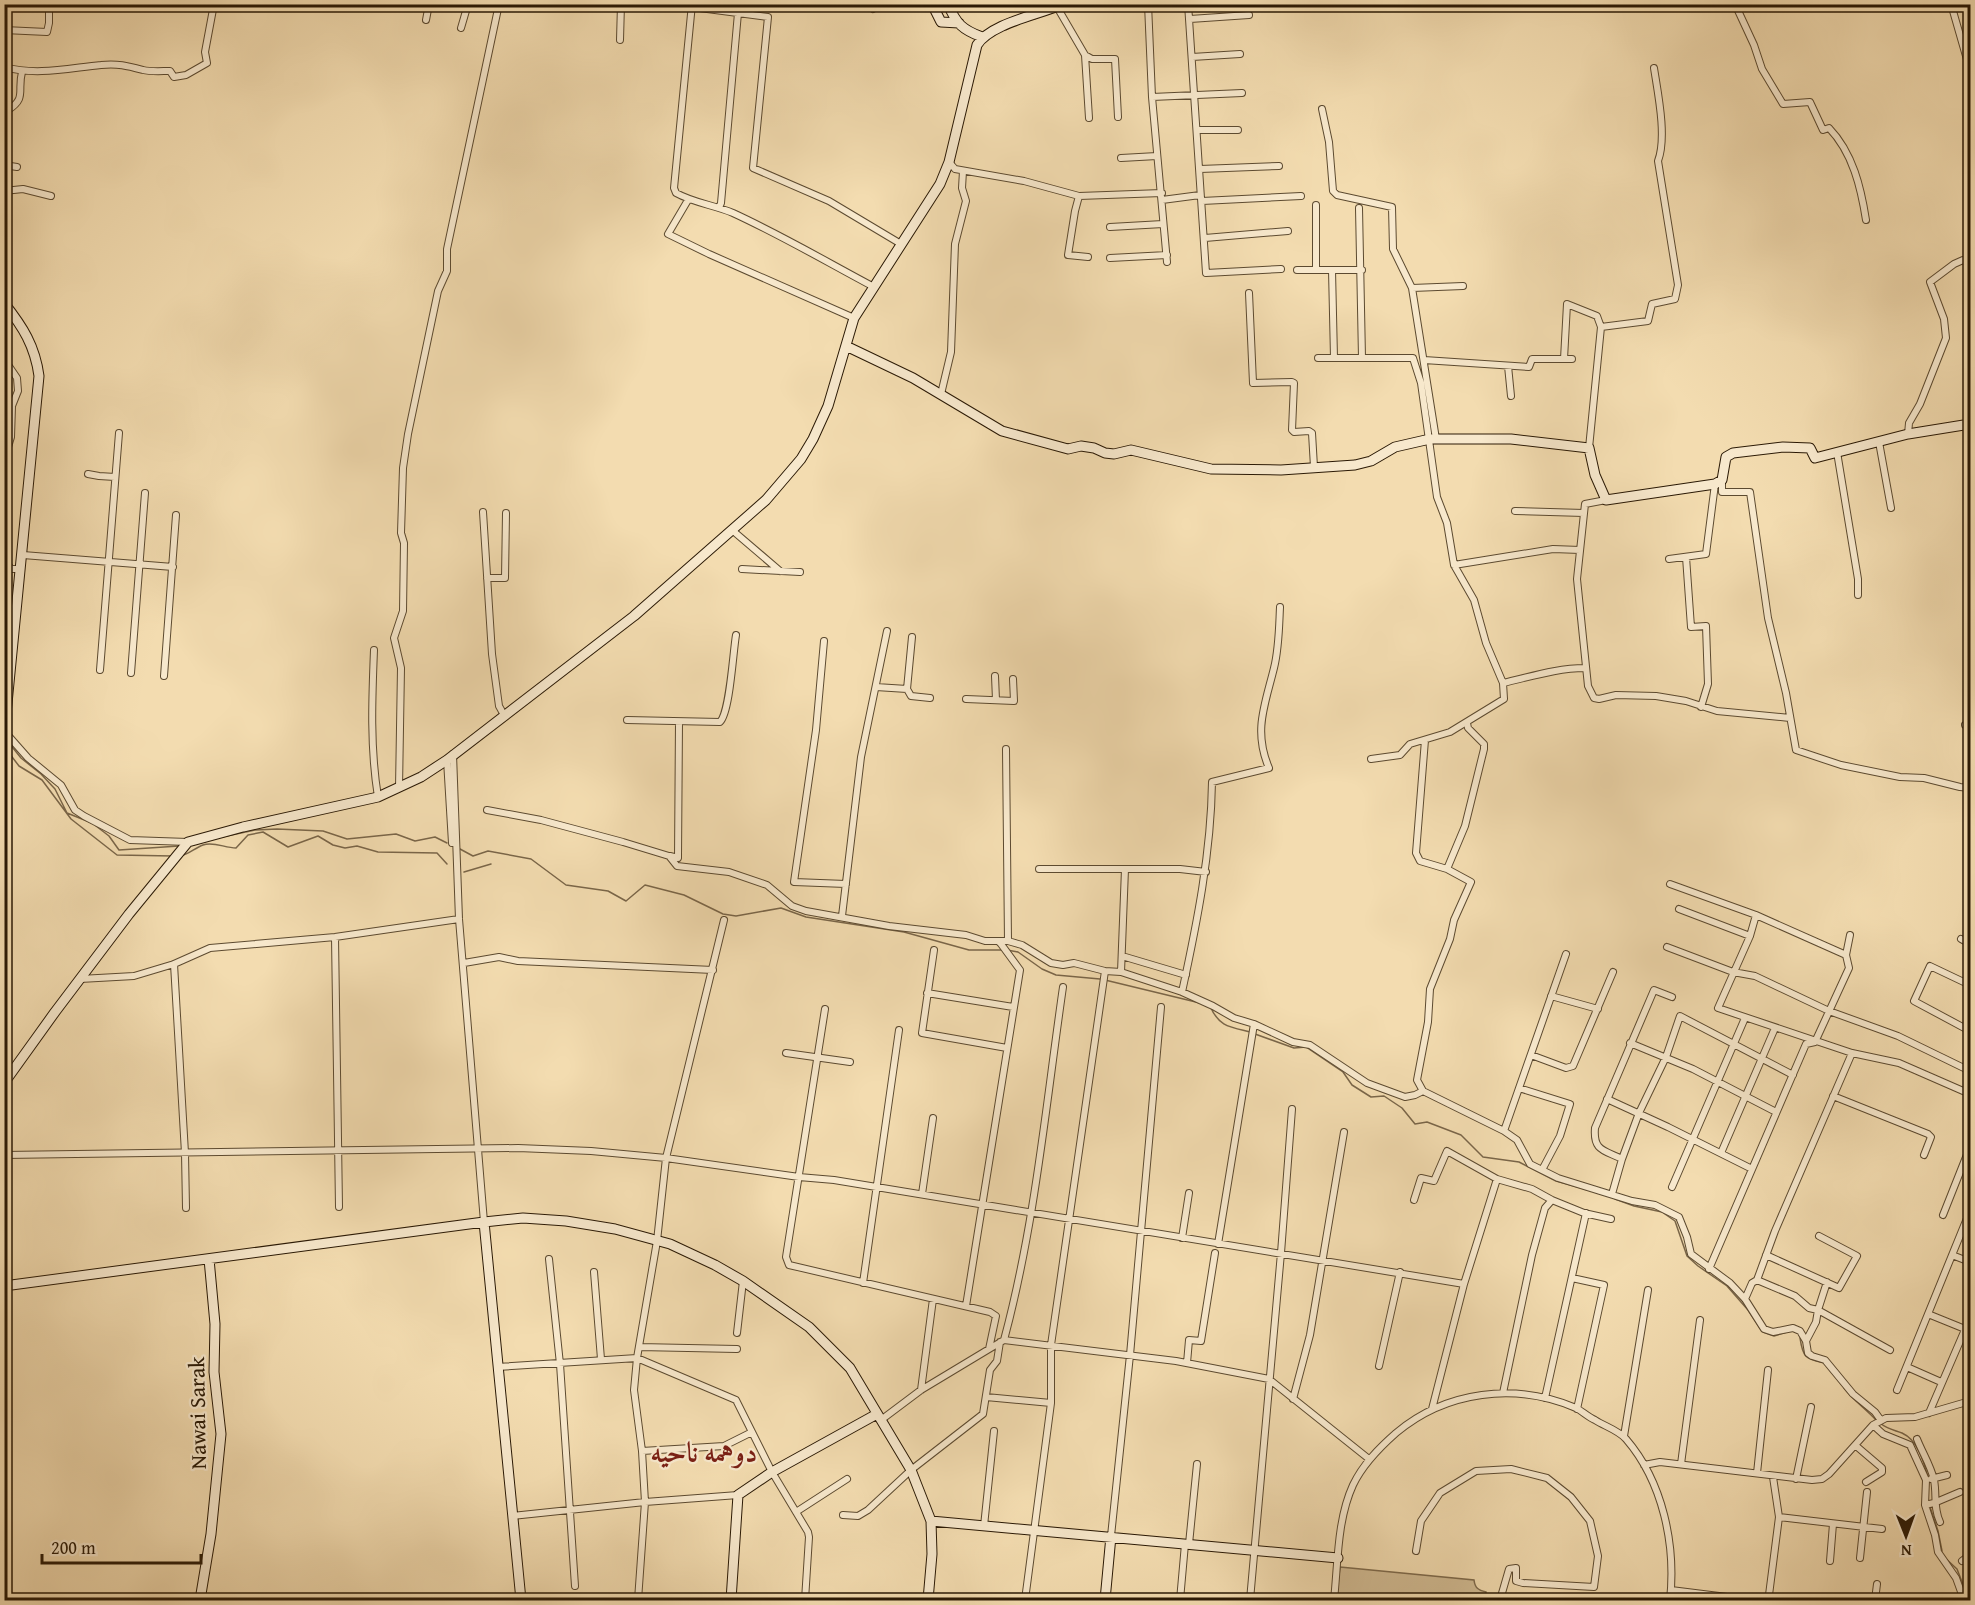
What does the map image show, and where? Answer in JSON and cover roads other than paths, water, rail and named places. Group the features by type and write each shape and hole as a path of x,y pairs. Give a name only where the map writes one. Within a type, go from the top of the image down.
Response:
{"main road":[{"path":"932,4 941,22 959,23"},
{"path":"948,4 965,31 982,37"},
{"path":"4,1083 80,979 188,843 243,827 378,797 421,777 634,615 766,500 801,459 813,440 828,406 854,318 940,184 949,162 977,45 982,37 994,30 1060,6"},
{"path":"4,303 16,318 36,355 39,376 5,733"},
{"path":"846,346 913,378 1002,431 1068,449 1081,446 1114,454 1131,450 1211,469 1281,470 1354,465 1371,461 1395,447 1433,439 1511,440 1589,448 1595,475 1606,500 1718,482 1726,457 1733,453 1783,447 1810,448 1815,458 1908,434 1971,424"},
{"path":"4,1286 523,1218 566,1221 615,1229 670,1244 715,1264 743,1281 809,1327 850,1368 911,1470 931,1521 932,1554 928,1600"},
{"path":"484,1222 521,1600"},
{"name":"Nawai Sarak","path":"200,1600 211,1534 220,1434 214,1372 215,1324 209,1259"},
{"path":"731,1600 738,1495 772,1472 879,1417"},
{"path":"931,1521 1338,1558"},
{"path":"1105,1600 1111,1536"}],"street":[{"path":"4,30 47,32 49,4"},
{"path":"4,67 22,72 81,69 102,65 131,65 144,70 171,71 174,77 186,75 207,63 205,52 214,4"},
{"path":"426,20 429,4"},
{"path":"461,28 468,4"},
{"path":"399,788 401,668 394,638 403,611 404,543 401,533 403,468 416,392 438,291 447,271 447,249 499,4"},
{"path":"620,40 621,4"},
{"path":"1030,4 1035,15"},
{"path":"1148,4 1152,97 1167,262"},
{"path":"1188,4 1208,274 1281,269"},
{"path":"1735,4 1754,45 1762,69 1783,104 1810,102 1823,130 1829,128 1844,150 1860,184 1866,220"},
{"path":"1951,4 1971,70"},
{"path":"874,287 733,213 688,200 676,193 674,188 692,6 768,16 753,168 829,201 901,244"},
{"path":"1060,6 1085,56 1089,118"},
{"path":"719,208 722,203 738,13"},
{"path":"1190,19 1249,15"},
{"path":"1192,57 1240,54"},
{"path":"1085,56 1092,59 1115,59 1118,117"},
{"path":"1601,327 1648,321 1652,304 1676,299 1678,285 1658,161 1662,150 1660,106 1654,68"},
{"path":"4,119 8,119 7,111 18,103 20,98 19,82 22,72"},
{"path":"1152,97 1242,93"},
{"path":"1322,110 1329,142 1333,191 1338,195 1390,206 1393,249 1412,288 1424,360 1437,496 1447,523 1454,565 1474,600 1486,643 1503,683 1504,699 1467,723 1450,732 1410,744 1400,755 1371,759"},
{"path":"1197,130 1238,130"},
{"path":"1121,158 1157,156"},
{"path":"949,162 956,170 1024,181 1079,196 1201,198 1300,196"},
{"path":"4,165 17,167"},
{"path":"1200,169 1279,166"},
{"path":"941,394 951,352 955,244 966,201 962,188 963,171"},
{"path":"4,191 23,189 51,196"},
{"path":"1079,196 1068,255 1088,257"},
{"path":"688,200 668,234 854,318"},
{"path":"1316,205 1316,270"},
{"path":"1359,208 1362,358"},
{"path":"1110,227 1163,224"},
{"path":"1205,238 1288,231"},
{"path":"1110,258 1167,255"},
{"path":"1908,434 1909,423 1920,404 1946,338 1944,319 1930,282 1962,260 1971,265"},
{"path":"1297,270 1362,270"},
{"path":"1332,270 1334,358"},
{"path":"1412,288 1462,286"},
{"path":"1249,293 1253,383 1294,383 1292,430 1311,432 1314,467"},
{"path":"1564,358 1567,304 1597,316 1601,327 1589,448"},
{"path":"4,358 17,378 18,392 12,406 4,460"},
{"path":"1318,358 1413,358 1433,439"},
{"path":"1424,360 1529,367 1532,359 1572,359"},
{"path":"1508,366 1511,396"},
{"path":"100,670 118,433"},
{"path":"1879,442 1891,508"},
{"path":"1837,452 1858,579 1858,595"},
{"path":"88,474 115,477"},
{"path":"1669,559 1706,554 1718,482"},
{"path":"1718,482 1722,492 1750,492 1768,618 1796,750 1841,765 1900,777 1924,778 1960,788 1971,788"},
{"path":"130,673 145,493"},
{"path":"1606,500 1585,504 1577,579 1588,686 1594,698 1634,694 1686,701 1717,711 1790,718"},
{"path":"1515,511 1584,513"},
{"path":"483,512 492,654 499,706 504,715"},
{"path":"487,578 505,578 506,513"},
{"path":"164,676 176,515"},
{"path":"732,530 780,571"},
{"path":"1454,565 1553,549 1580,550"},
{"path":"23,555 173,567"},
{"path":"1686,557 1691,627 1706,626 1708,684 1701,707"},
{"path":"4,559 11,568 21,569"},
{"path":"741,569 800,572"},
{"path":"1182,992 1206,872 1211,827 1212,782 1269,768 1261,742 1260,728 1263,705 1278,644 1280,607"},
{"path":"4,624 16,625"},
{"path":"842,916 861,758 887,631"},
{"path":"627,720 720,722 724,719 729,703 736,634"},
{"path":"912,637 907,689 911,696 930,698"},
{"path":"824,641 816,730 794,882 846,884"},
{"path":"374,650 372,729 374,775 378,797"},
{"path":"1503,683 1555,670 1586,668"},
{"path":"995,676 996,700"},
{"path":"966,699 1014,700 1013,679"},
{"path":"876,687 907,689"},
{"path":"487,810 542,820 678,858 679,722"},
{"path":"1446,869 1466,826 1485,744 1468,728 1467,723"},
{"path":"5,733 28,758 61,785 75,810 84,816 130,840 188,843"},
{"path":"1425,740 1416,853 1420,861 1446,869 1471,882 1454,920 1450,939 1430,989 1428,1022 1417,1080 1423,1091 1504,1131 1517,1140 1530,1164 1558,1178 1632,1201 1655,1205 1679,1217 1691,1254 1730,1283 1745,1299 1764,1329 1773,1332 1793,1328 1800,1331 1806,1341 1808,1353 1825,1360 1853,1394 1875,1412 1883,1434 1910,1445 1926,1480 1925,1504 1938,1552 1956,1578 1965,1600"},
{"path":"966,1306 1020,970 1002,942 1006,749"},
{"path":"450,757 459,919 484,1222"},
{"path":"669,856 677,866 729,872 767,885 792,906 806,911 889,926 966,934 985,941 1022,945 1051,963 1063,965 1074,963 1105,971 1121,972 1182,992 1253,1030 1310,1045 1366,1083 1405,1097 1423,1091"},
{"path":"1039,869 1180,869 1206,872"},
{"path":"1121,972 1125,869"},
{"path":"1670,884 1756,915 1846,955"},
{"path":"1679,909 1750,936"},
{"path":"1756,915 1750,936 1718,1008 1815,1042 1899,1063 1971,1094"},
{"path":"80,979 134,976 174,964 210,948 335,936 459,919"},
{"path":"638,1600 645,1502 642,1451 634,1390 637,1358 657,1240 666,1158 724,920"},
{"path":"1815,1042 1849,968 1846,955 1850,935"},
{"path":"335,936 339,1207"},
{"path":"1961,939 1971,944"},
{"path":"1667,947 1733,972 1755,976 1829,1011 1898,1036 1971,1071"},
{"path":"934,950 921,1033 1007,1047"},
{"path":"1504,1131 1566,954"},
{"path":"1122,956 1186,975"},
{"path":"464,963 499,957 518,961 713,970"},
{"path":"174,964 186,1208"},
{"path":"1971,985 1930,966 1914,1000 1971,1031"},
{"path":"1025,1600 1051,1403 1051,1345 1105,971"},
{"path":"1531,1055 1566,1068 1573,1066 1613,972"},
{"path":"843,1515 858,1516 868,1510 911,1470 980,1417 985,1410 990,1370 997,1361 1013,1304 1031,1213 1063,987"},
{"path":"1622,1159 1599,1148 1594,1141 1595,1128 1654,990 1672,997"},
{"path":"927,993 1013,1007"},
{"path":"1551,996 1598,1010"},
{"path":"1111,1536 1142,1232 1161,1007"},
{"path":"825,1009 786,1257 789,1265 990,1312 996,1316 989,1350"},
{"path":"1612,1194 1639,1113 1666,1058 1680,1016 1793,1074"},
{"path":"1672,1187 1745,1018"},
{"path":"1721,1154 1775,1028"},
{"path":"864,1283 899,1030"},
{"path":"1218,1244 1253,1030"},
{"path":"1709,1269 1806,1044 1815,1042"},
{"path":"1630,1043 1717,1082 1776,1112"},
{"path":"786,1053 850,1062"},
{"path":"1745,1299 1752,1283 1757,1281 1852,1053"},
{"path":"1519,1088 1570,1104 1560,1136 1542,1170"},
{"path":"1833,1096 1928,1134 1931,1137 1924,1155"},
{"path":"1607,1099 1752,1169"},
{"path":"1250,1600 1292,1109"},
{"path":"922,1194 933,1118"},
{"path":"1293,1399 1310,1335 1344,1132"},
{"path":"1943,1215 1971,1147"},
{"path":"4,1155 478,1148 591,1151 666,1158 834,1180 1464,1284"},
{"path":"1414,1200 1421,1178 1434,1181 1447,1151 1497,1179 1532,1189 1552,1200 1586,1213 1611,1219"},
{"path":"1962,1168 1971,1172"},
{"path":"1432,1409 1464,1284 1497,1179"},
{"path":"1182,1238 1189,1193"},
{"path":"1503,1393 1532,1256 1545,1208 1552,1200"},
{"path":"1897,1390 1971,1211"},
{"path":"1545,1398 1586,1213"},
{"path":"1766,1255 1841,1287 1857,1256 1819,1236"},
{"path":"1187,1363 1189,1340 1201,1341 1215,1253"},
{"path":"1952,1255 1971,1262"},
{"path":"549,1258 560,1364 575,1586"},
{"path":"594,1272 601,1359"},
{"path":"1379,1366 1400,1272"},
{"path":"1572,1278 1604,1285 1577,1409"},
{"path":"737,1333 743,1281"},
{"path":"1757,1281 1795,1296 1809,1308 1818,1310 1890,1350"},
{"path":"1806,1341 1816,1322 1827,1282"},
{"path":"1624,1436 1648,1290"},
{"path":"921,1390 933,1299"},
{"path":"1928,1314 1965,1329"},
{"path":"1929,1413 1971,1318"},
{"path":"1682,1464 1700,1320"},
{"path":"879,1417 1002,1341 1051,1345 1187,1363 1269,1378 1368,1459"},
{"path":"639,1347 737,1349"},
{"path":"497,1367 637,1358 736,1400 772,1472 809,1537 805,1600"},
{"path":"1907,1367 1941,1382"},
{"path":"1757,1473 1768,1370"},
{"path":"1334,1600 1343,1517 1353,1485 1368,1459 1410,1422 1432,1409 1451,1401 1503,1393 1545,1398 1577,1409 1624,1436 1644,1464 1667,1523 1671,1557 1670,1600"},
{"path":"986,1397 1051,1403"},
{"path":"1644,1464 1660,1462 1757,1473 1773,1477 1822,1479 1877,1422 1915,1417 1971,1401"},
{"path":"1796,1479 1811,1407"},
{"path":"984,1526 994,1431"},
{"path":"642,1451 724,1446 752,1432"},
{"path":"1917,1439 1934,1479 1934,1503 1940,1522"},
{"path":"1855,1445 1882,1468 1882,1472 1866,1482"},
{"path":"1180,1600 1197,1464"},
{"path":"1416,1551 1421,1521 1440,1494 1476,1472 1511,1469 1547,1478 1571,1497 1590,1521 1598,1556 1594,1587 1523,1583 1516,1581 1516,1569 1509,1569 1500,1600"},
{"path":"1926,1480 1947,1475"},
{"path":"1763,1600 1768,1595 1779,1517 1773,1477"},
{"path":"796,1512 847,1479"},
{"path":"1860,1558 1867,1492"},
{"path":"1925,1504 1934,1503 1960,1492"},
{"path":"512,1516 738,1495"},
{"path":"1779,1517 1882,1529"},
{"path":"1830,1561 1833,1524"},
{"path":"1962,1561 1971,1555"},
{"path":"1875,1600 1877,1584"},
{"path":"1671,1590 1751,1600"}],"waterway":[{"path":"9,743 21,758 55,789 67,813 92,823"},
{"path":"6,749 19,766 42,780 71,819 117,855 173,856"},
{"path":"96,826 109,836 119,850 179,846"},
{"path":"222,837 255,830 277,829 323,831 347,839 396,834 415,841 435,837 447,843"},
{"path":"181,856 207,844 236,848 248,835 263,832 288,847 318,836 333,845 345,848 357,846 378,852 437,853 447,864"},
{"path":"460,849 473,856 488,851 531,859 566,885 608,891 626,901 645,885 684,895 723,914 736,916 781,908 806,917 904,932 969,950 1003,950"},
{"path":"464,872 491,864"},
{"path":"1007,950 1018,952 1042,969 1056,975 1100,979"},
{"path":"1105,980 1200,1003"},
{"path":"1210,1006 1221,1022 1251,1032"},
{"path":"1255,1034 1294,1048 1306,1047 1343,1072 1352,1085 1371,1097 1384,1096 1402,1108 1415,1124 1427,1122 1461,1135 1483,1157 1519,1162 1556,1181 1588,1190"},
{"path":"1615,1199 1662,1212 1675,1221 1687,1256 1727,1286 1760,1328"},
{"path":"1763,1332 1774,1336 1787,1332"},
{"path":"1800,1338 1802,1350 1806,1356 1824,1363"},
{"path":"1844,1388 1876,1420"},
{"path":"1880,1423 1908,1436 1916,1446 1928,1478"},
{"path":"1930,1507 1942,1551"},
{"path":"1945,1558 1957,1569 1969,1600"}],"district":[{"name":"دوهمه ناحیه","path":"704,1451"}]}
